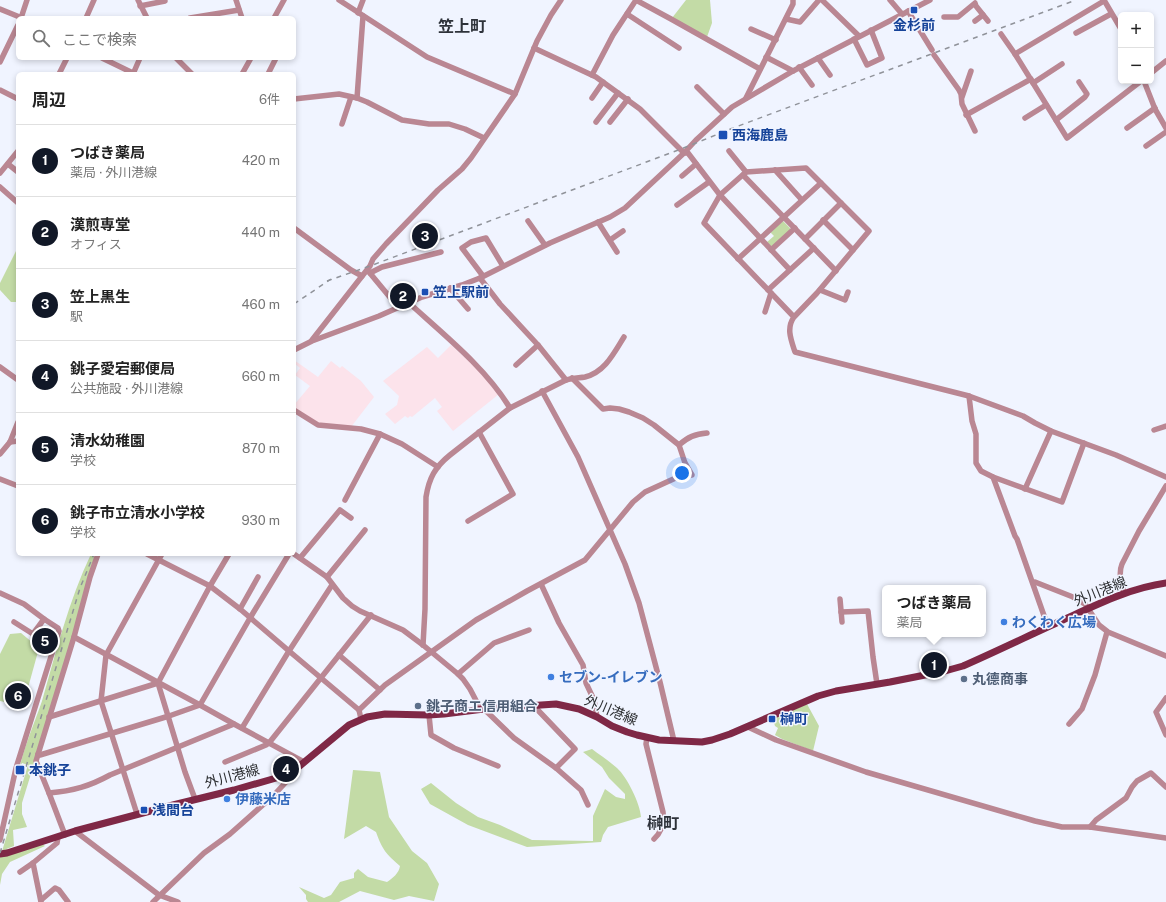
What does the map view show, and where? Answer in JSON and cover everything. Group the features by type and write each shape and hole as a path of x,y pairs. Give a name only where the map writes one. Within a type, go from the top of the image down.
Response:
{"main road":[{"name":"外川港線","path":"0,854 75,831 290,774 343,729 367,717 385,714 444,714 483,709 556,704 579,710 597,717 612,726 627,732 659,740 702,742 748,727 818,696 836,690 877,684 964,666 1088,608 1150,585 1166,583"}],"street":[{"path":"23,16 27,0"},
{"path":"87,16 94,0"},
{"path":"236,0 241,16"},
{"path":"275,16 284,0"},
{"path":"339,0 427,57 515,94"},
{"path":"342,124 354,98 363,0"},
{"path":"369,272 373,259 386,244 438,190 462,170 515,94 534,48 551,15 561,0"},
{"path":"592,75 613,35 636,0 760,69"},
{"path":"746,98 776,40 793,4 793,0"},
{"path":"786,18 800,22 819,0"},
{"path":"822,0 856,37 867,65 882,58 871,30"},
{"path":"890,0 902,14"},
{"path":"296,349 312,341 379,316 408,302 482,277 545,245 610,217 625,208 732,107 793,71 930,0"},
{"path":"146,16 139,3 165,1"},
{"path":"976,1 976,6 988,21"},
{"path":"944,17 958,17 976,1"},
{"path":"1015,54 1104,1 1118,24"},
{"path":"0,9 17,16"},
{"path":"202,16 239,10"},
{"path":"908,11 933,52 959,90 966,115 975,131"},
{"path":"627,14 680,48"},
{"path":"1076,33 1111,14"},
{"path":"974,21 982,15"},
{"path":"0,62 16,29"},
{"path":"751,29 776,40"},
{"path":"1001,34 1067,138 1138,84"},
{"path":"534,48 592,75 628,99 640,109 684,152 688,153 720,195 790,270"},
{"path":"766,58 793,71"},
{"path":"818,58 830,74"},
{"path":"60,72 66,60"},
{"path":"106,60 130,72"},
{"path":"135,72 139,60"},
{"path":"178,60 190,72"},
{"path":"243,72 250,60"},
{"path":"269,72 275,60"},
{"path":"1154,71 1166,61"},
{"path":"966,115 1062,64"},
{"path":"799,68 812,85"},
{"path":"961,99 971,71"},
{"path":"592,98 603,82"},
{"path":"1056,120 1086,97 1087,94 1079,82"},
{"path":"1143,84 1166,128"},
{"path":"697,86 724,114"},
{"path":"0,90 16,98"},
{"path":"596,122 618,93"},
{"path":"296,99 339,94 367,102 402,120 429,124 448,124 465,129 484,138"},
{"path":"610,122 628,99"},
{"path":"1025,118 1046,105"},
{"path":"1127,128 1155,108"},
{"path":"1146,146 1166,132"},
{"path":"729,150 744,173 783,217 836,271"},
{"path":"0,173 16,154"},
{"path":"8,164 16,170"},
{"path":"682,176 696,164"},
{"path":"794,317 704,223 720,195 744,173 806,168 869,231 820,290 794,317 790,327 790,334 795,352 969,396 1023,416 1051,431 1166,477"},
{"path":"775,170 802,199"},
{"path":"677,205 709,182"},
{"path":"738,259 821,183"},
{"path":"0,187 16,201"},
{"path":"805,239 841,203"},
{"path":"824,220 853,250"},
{"path":"528,221 545,245"},
{"path":"598,222 617,252"},
{"path":"771,250 794,228"},
{"path":"296,231 351,270 362,276"},
{"path":"610,240 623,231"},
{"path":"359,710 385,684 450,640 476,620 585,560 633,502 645,492 680,476 692,475 685,463 680,445 643,418 618,409 603,409 569,379 500,304 462,248 471,242 486,238 503,266"},
{"path":"765,312 770,292 790,270 814,248"},
{"path":"312,341 362,276 382,267 440,252"},
{"path":"369,272 398,307"},
{"path":"450,288 468,309"},
{"path":"820,290 845,300 848,292"},
{"path":"408,302 474,363 500,392 510,408"},
{"path":"423,645 425,609 426,497 433,473 450,455 510,408 569,379 585,377 598,372 611,359 624,337"},
{"path":"516,365 538,346"},
{"path":"0,367 16,379"},
{"path":"542,392 578,457 625,564 639,603 657,669 674,741"},
{"path":"969,396 972,421 976,434 976,463 981,470 993,477 1062,502 1084,443"},
{"path":"296,411 318,425 361,429 380,434 402,444 438,467"},
{"path":"1154,430 1166,426"},
{"path":"0,454 10,442 16,427"},
{"path":"1025,489 1051,431"},
{"path":"468,521 513,494 479,432"},
{"path":"680,445 693,435 707,433"},
{"path":"345,500 380,434"},
{"path":"10,442 16,441"},
{"path":"993,477 1048,627"},
{"path":"0,479 16,485"},
{"path":"1124,594 1120,569 1139,531 1166,486"},
{"path":"300,558 340,510 351,518"},
{"path":"327,577 365,530"},
{"path":"296,555 327,577 343,598 352,606 403,630 463,678 483,709 514,738 556,768 581,790 588,805"},
{"path":"20,872 57,843 61,836 50,793 36,761 97,556"},
{"path":"151,556 210,586 240,609 288,652 359,710 361,719"},
{"path":"138,814 101,701 106,655 161,556"},
{"path":"49,717 158,683 228,556"},
{"path":"38,754 40,755 169,716 200,705 287,556"},
{"path":"240,609 258,577"},
{"path":"1033,583 1036,582 1086,604 1099,625 1107,632 1166,656"},
{"path":"541,584 583,665 586,683 594,700 597,717"},
{"path":"242,728 288,652 332,585"},
{"path":"0,593 24,604 44,620 58,628 60,632 16,768 0,840"},
{"path":"840,599 842,622"},
{"path":"841,612 868,611 877,684"},
{"path":"225,762 269,743 371,615"},
{"path":"14,622 33,634 44,620"},
{"path":"458,674 494,643 529,630"},
{"path":"1069,724 1082,709 1095,675 1107,632"},
{"path":"74,637 304,762"},
{"path":"339,655 380,690"},
{"path":"158,683 195,800"},
{"path":"1166,698 1156,712 1166,735"},
{"path":"532,705 575,748 556,768"},
{"path":"429,715 431,735 454,748 498,766"},
{"path":"50,793 63,792 94,783 234,724"},
{"path":"748,727 776,740 880,776 1042,822 1062,827 1090,827 1166,838"},
{"path":"647,737 646,744 664,819 658,836 654,838"},
{"path":"1090,827 1096,820 1126,798 1137,781 1151,773 1166,787"},
{"path":"153,902 204,853 230,834 274,795 286,782 290,774"},
{"path":"75,831 160,895 178,902"},
{"path":"33,862 41,901"},
{"path":"41,901 55,888 59,890 68,902"}],"shaded area":[{"path":"451,345 473,365 499,394 453,431 437,411 442,407 435,398 412,417 410,416 408,418 405,416 395,424 385,414 397,405 399,396 383,381 427,347 438,358"},
{"path":"296,361 318,377 331,361 340,368 342,366 361,381 374,397 351,427 319,424 296,409 296,403 310,386 296,376 300,368 296,365"}],"green space":[{"path":"686,0 710,0 712,23 707,37 672,18"},
{"path":"783,221 790,228 790,231 772,247 767,242 774,236 770,232"},
{"path":"16,251 16,302 11,302 0,290 0,283"},
{"path":"90,556 94,556 74,634 22,803 22,814 27,827 13,830 14,846 4,850 42,844 45,846 10,862 2,874 0,885 0,858 28,765 22,763 19,770 21,761 42,701 76,589"},
{"path":"21,633 39,648 23,706 0,701 0,654 10,634"},
{"path":"807,704 819,726 813,751 775,735 778,728 775,726 773,719"},
{"path":"592,749 608,760 625,777 636,798 641,817 608,827 601,842 527,847 468,825 430,804 421,789 431,783 456,803 478,817 500,825 532,840 593,841 593,816 605,789 616,797 625,799 625,794 609,778 602,767 583,752"},
{"path":"353,770 380,772 389,817 412,851 427,863 439,884 434,901 409,896 394,900 360,891 339,902 308,902 306,899 306,895 299,887 324,898 331,895 340,882 354,878 354,873 358,869 368,877 387,882 399,869 400,866 380,843 376,832 366,826 344,839"}],"railway":[{"path":"327,281 1076,0"},
{"path":"296,303 331,279"},
{"path":"0,853 80,588 93,556"}],"place":[{"name":"金杉前","path":"914,10"},
{"name":"西海鹿島","path":"723,135"},
{"name":"笠上黒生","path":"425,236"},
{"name":"笠上駅前","path":"425,292"},
{"name":"漢煎専堂","path":"403,296"},
{"name":"わくわく広場","path":"1004,622"},
{"name":"清水幼稚園","path":"45,641"},
{"name":"つばき薬局","path":"934,665"},
{"name":"セブン-イレブン","path":"551,677"},
{"name":"丸德商事","path":"964,679"},
{"name":"銚子市立清水小学校","path":"18,696"},
{"name":"銚子商エ信用組合","path":"418,706"},
{"name":"榊町","path":"772,719"},
{"name":"銚子愛宕郵便局","path":"286,769"},
{"name":"本銚子","path":"20,770"},
{"name":"伊藤米店","path":"227,799"},
{"name":"浅間台","path":"144,810"}],"district":[{"name":"笠上町","path":"462,26"},
{"name":"榊町","path":"663,823"}]}
